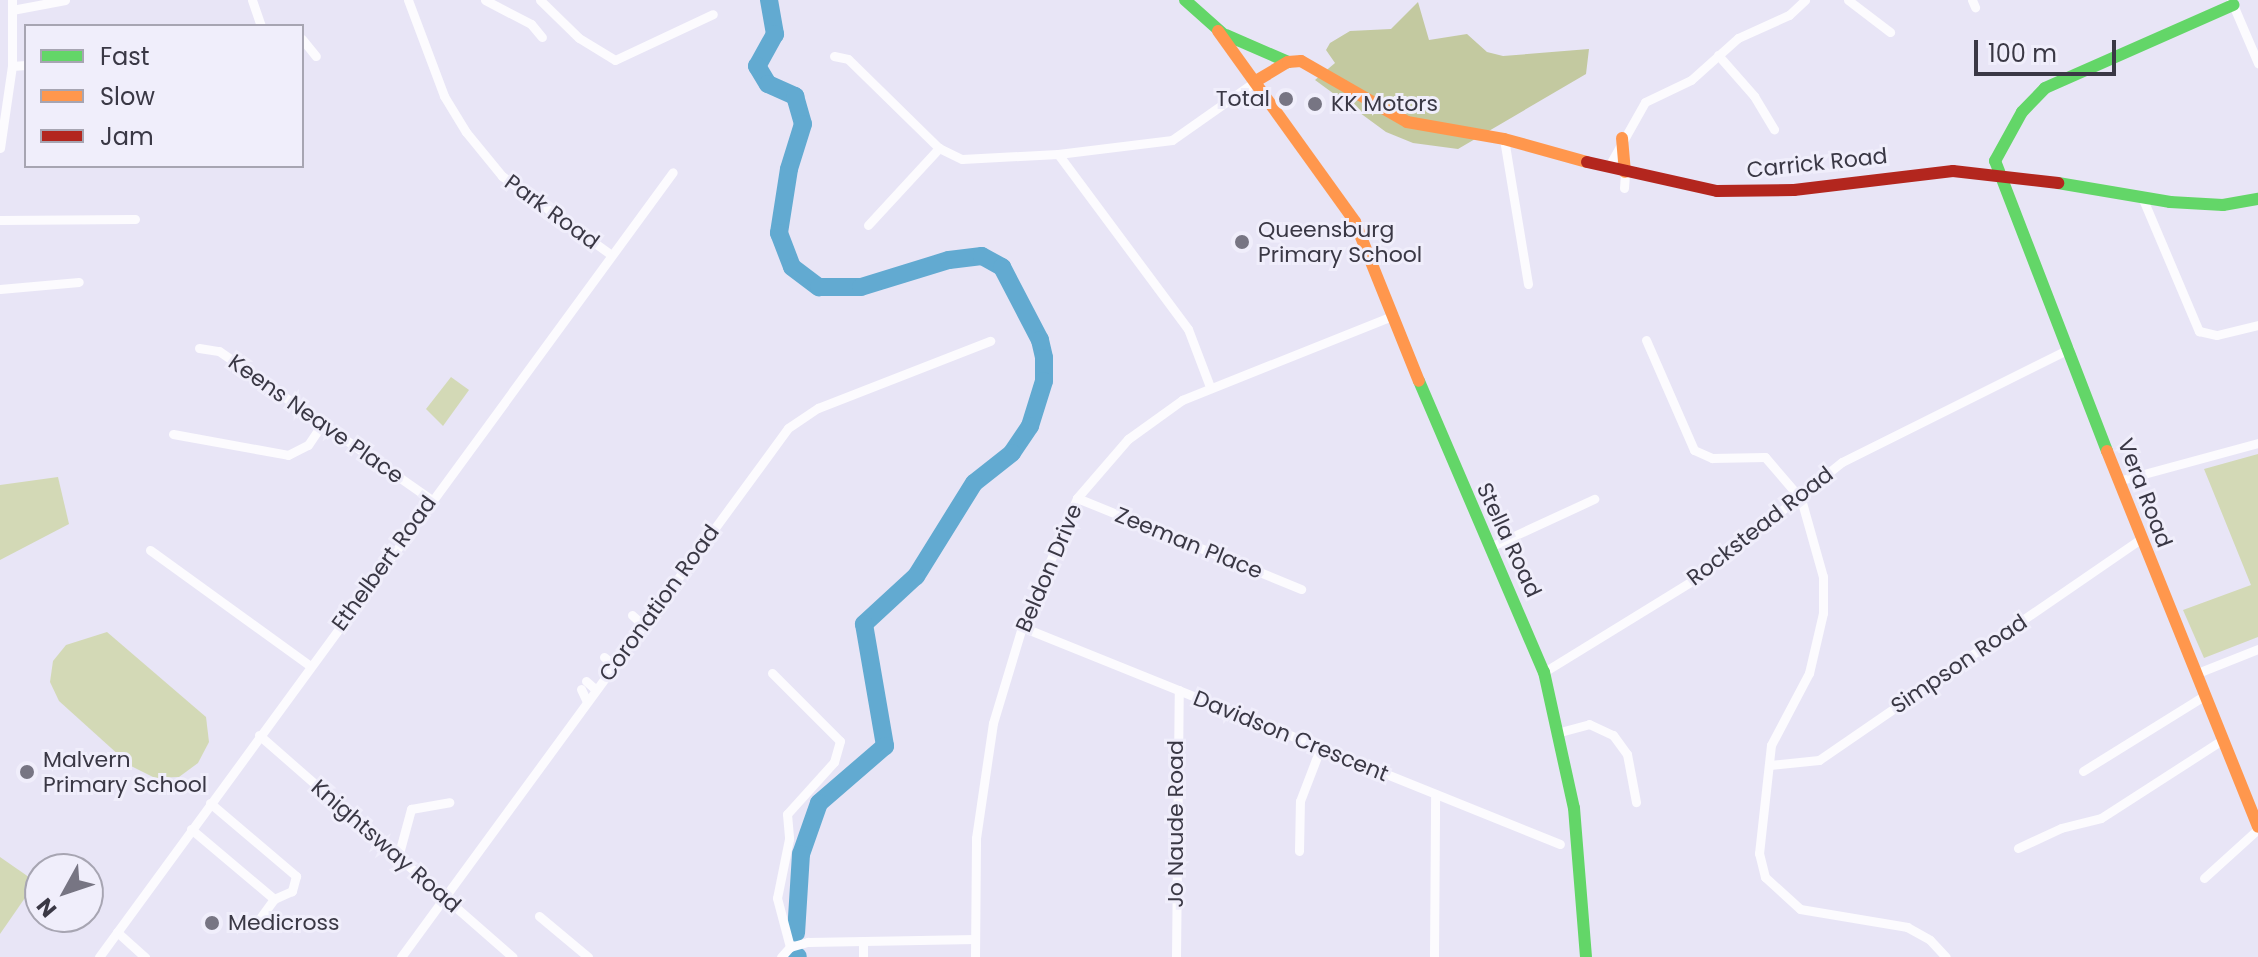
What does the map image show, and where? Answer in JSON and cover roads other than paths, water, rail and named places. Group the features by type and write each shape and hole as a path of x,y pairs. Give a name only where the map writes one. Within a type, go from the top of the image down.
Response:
{"street":[{"path":"0,148 12,66 12,5 65,0"},
{"path":"252,0 260,24"},
{"name":"Park Road","path":"408,0 444,96 466,132 502,176 610,254"},
{"path":"485,0 531,24 542,37"},
{"path":"540,0 579,38 615,60 713,14"},
{"name":"Stella Road","path":"1185,0 1222,33 1259,78 1355,222 1544,672 1560,732 1576,822 1586,957"},
{"path":"1609,166 1645,102 1691,80 1738,38 1789,15 1805,0"},
{"path":"1848,0 1890,32"},
{"path":"1997,173 1997,152 2045,88 2232,3 2258,63"},
{"name":"Carrick Road","path":"1222,33 1288,62 1325,72 1407,122 1504,139 1625,172 1737,192 1930,171 1997,173 2203,204 2258,199"},
{"path":"304,41 316,56"},
{"path":"1718,55 1754,96 1774,129"},
{"path":"834,56 848,59 939,148 962,159 1058,154 1172,140 1259,78 1288,62"},
{"path":"12,66 24,65"},
{"path":"1622,138 1624,188"},
{"path":"1504,139 1528,284"},
{"path":"868,225 939,148"},
{"path":"1058,154 1188,329 1210,387"},
{"name":"Ethelbert Road","path":"99,957 430,499 673,172"},
{"name":"Vera Road","path":"1997,173 2069,349 2140,539 2258,828"},
{"path":"2142,197 2199,331 2217,335 2258,325"},
{"path":"0,220 135,219"},
{"path":"0,289 79,282"},
{"name":"Beldon Drive","path":"975,957 981,789 993,723 1022,627 1077,498 1142,426 1210,387 1394,315"},
{"name":"Coronation Road","path":"401,957 788,428 818,408 990,341"},
{"path":"1649,345 1694,450 1712,458 1765,457 1807,510 1825,600 1809,673 1774,737 1760,862 1777,891 1809,912 1915,930 1946,957"},
{"name":"Keens Neave Place","path":"199,348 219,351 430,499"},
{"name":"Rockstead Road","path":"1544,672 1700,576 1796,494 1842,462 2069,349"},
{"path":"173,434 288,455 308,445 322,424"},
{"path":"2118,481 2258,443"},
{"path":"744,467 753,474"},
{"name":"Zeeman Place","path":"1077,498 1301,589"},
{"path":"1490,547 1594,499"},
{"name":"Simpson Road","path":"1770,765 1819,760 2140,539"},
{"path":"150,550 309,665"},
{"path":"632,615 643,625"},
{"name":"Davidson Crescent","path":"1022,627 1560,844"},
{"path":"2195,674 2258,649"},
{"path":"604,657 614,665"},
{"path":"772,673 840,741 834,762 787,814 789,839 777,898 790,947"},
{"path":"587,702 583,685 596,690"},
{"name":"Jo Naude Road","path":"1176,957 1179,690"},
{"path":"2083,771 2204,696"},
{"path":"1560,732 1589,724 1613,735 1627,754 1636,802"},
{"name":"Knightsway Road","path":"259,735 513,957"},
{"path":"2018,848 2061,828 2101,818 2222,740"},
{"path":"1299,851 1300,801 1320,749"},
{"path":"1434,957 1435,794"},
{"path":"398,857 411,809 449,802"},
{"path":"210,803 296,876 292,891 274,899 257,922"},
{"path":"2204,878 2258,828"},
{"path":"191,829 274,899"},
{"path":"539,916 588,957"},
{"path":"117,932 145,957"},
{"path":"781,957 790,947 975,939"},
{"path":"863,942 863,957"}],"waterway":[{"path":"769,0 775,34 757,66 768,84 795,96 803,124 789,169 779,233 792,267 819,287 861,287 949,260 982,256 1002,267 1040,340 1044,358 1044,381 1030,426 1012,453 974,483 916,576 864,624 885,746 819,803 801,854 796,933"}],"place":[{"name":"Total","path":"1286,99"},
{"name":"KK Motors","path":"1315,104"},
{"name":"Queensburg Primary School","path":"1242,242"},
{"name":"Malvern Primary School","path":"27,772"},
{"name":"Medicross","path":"212,923"}]}
